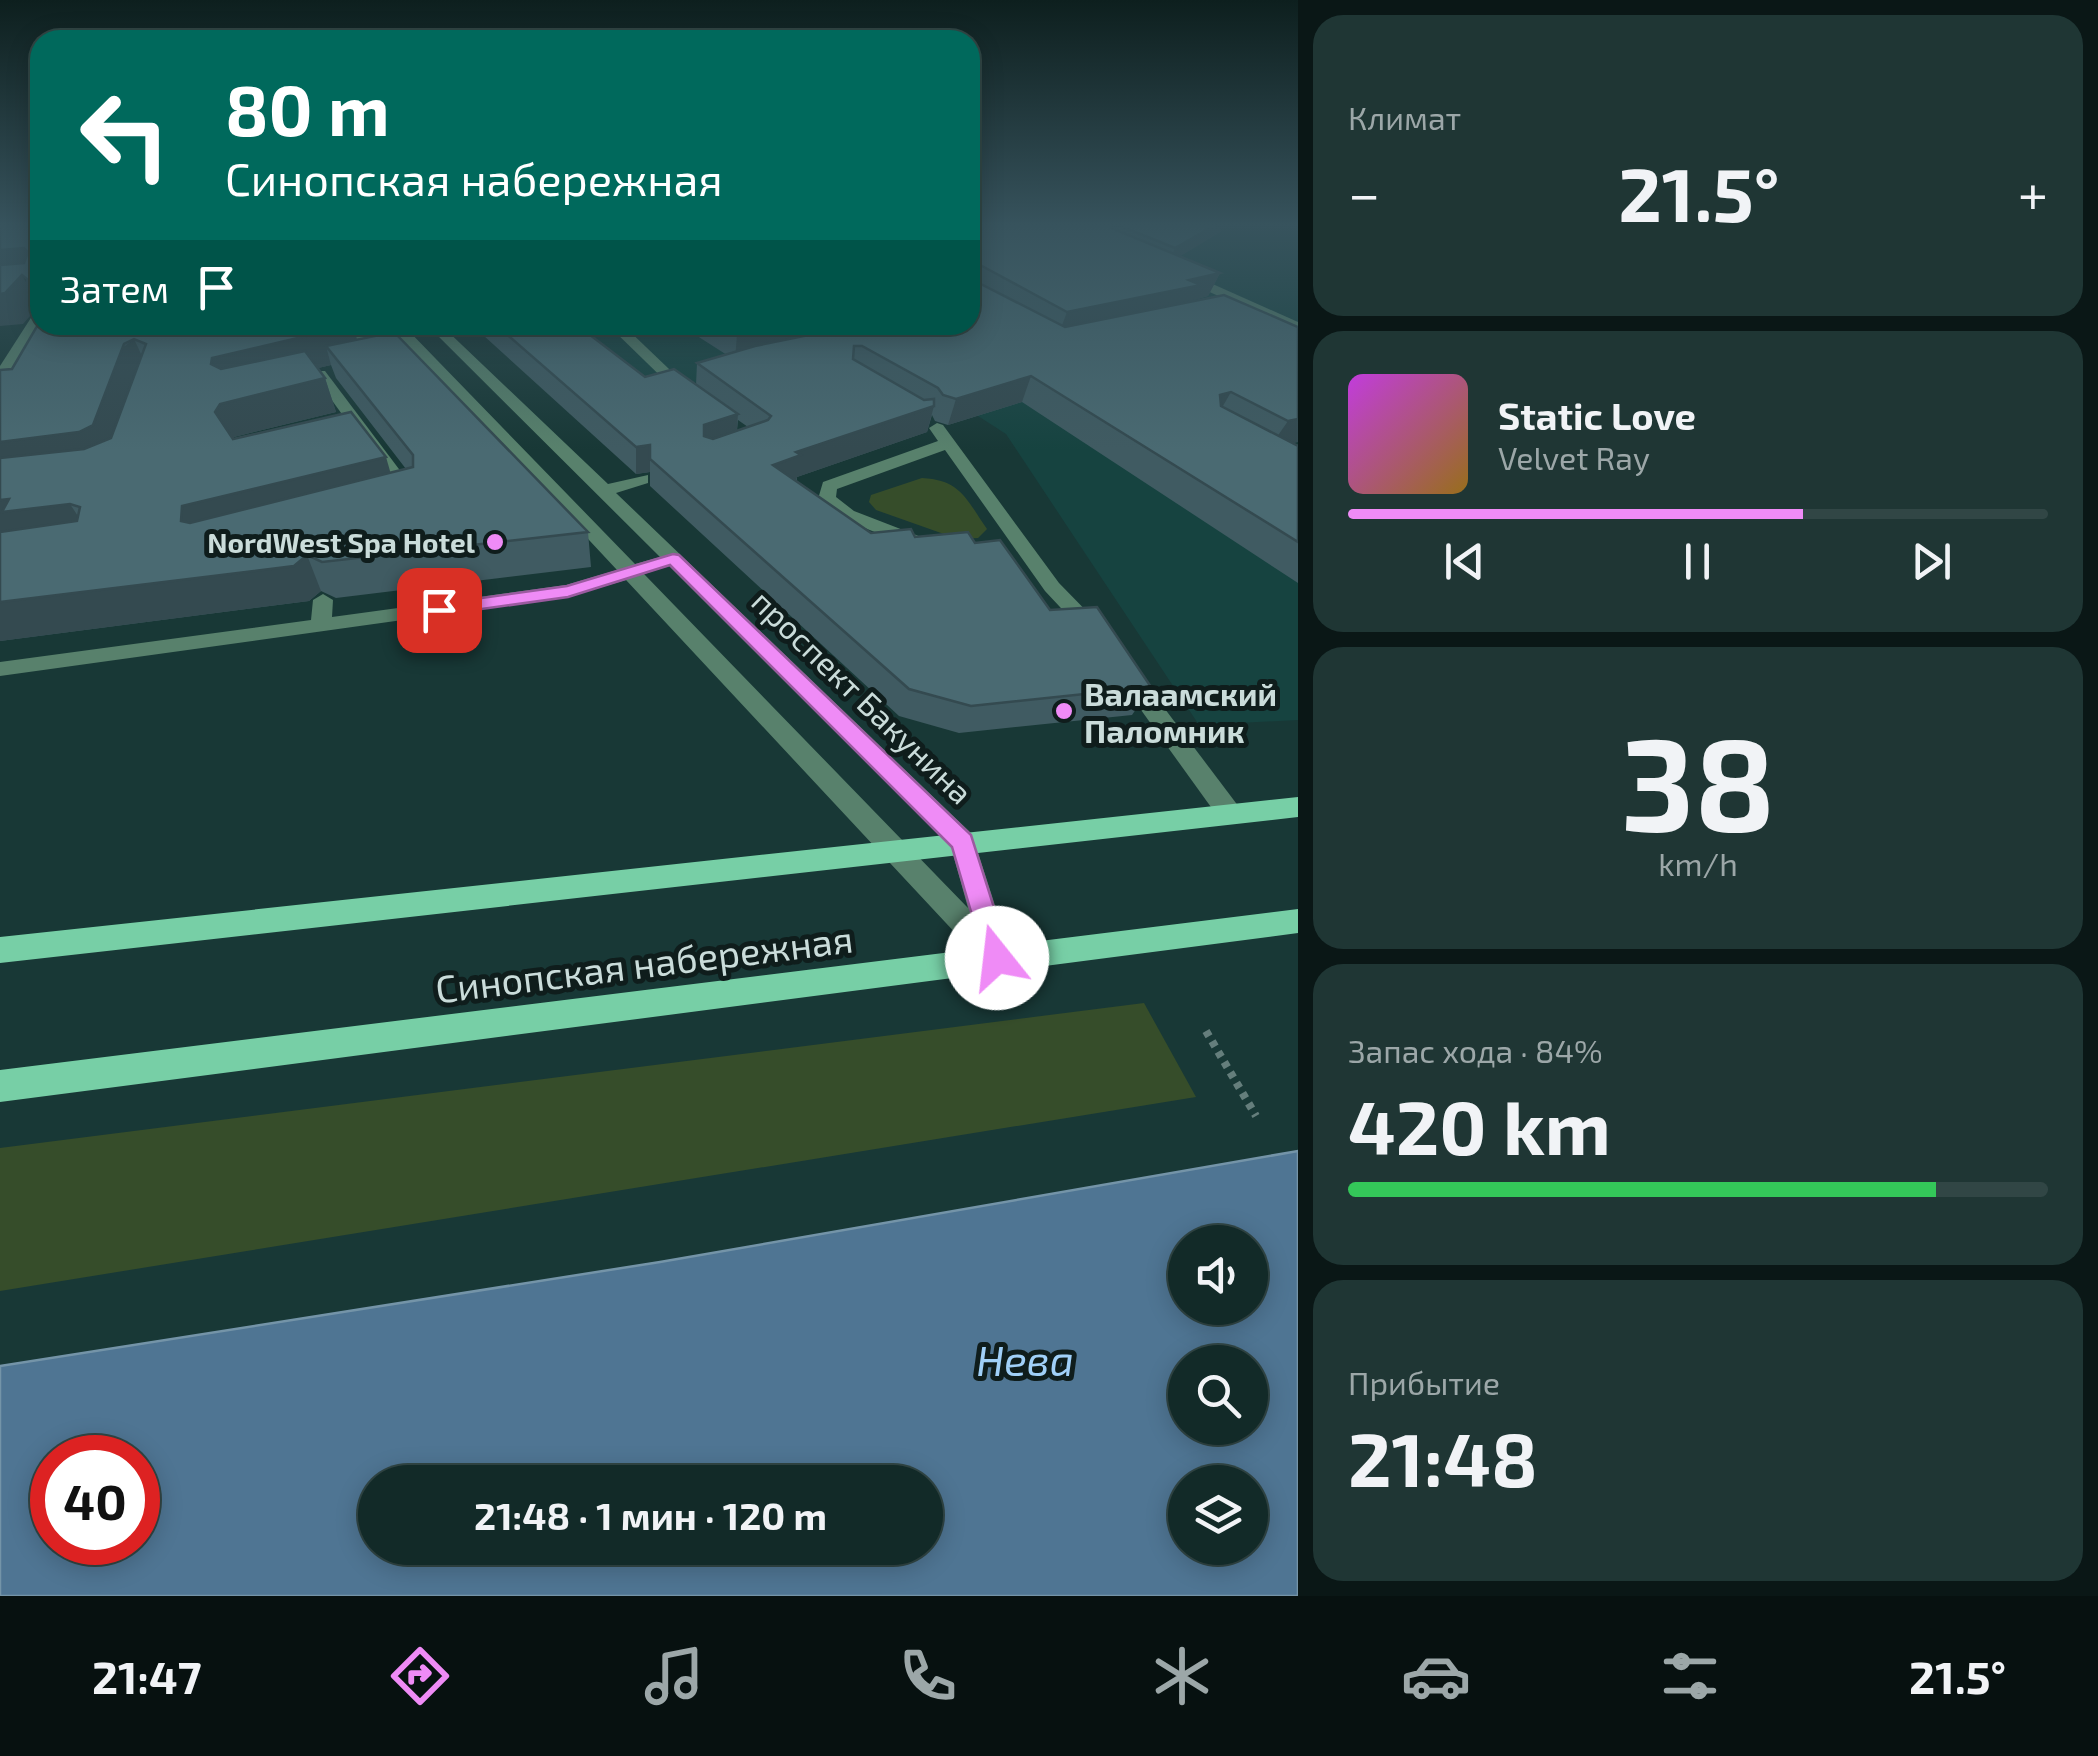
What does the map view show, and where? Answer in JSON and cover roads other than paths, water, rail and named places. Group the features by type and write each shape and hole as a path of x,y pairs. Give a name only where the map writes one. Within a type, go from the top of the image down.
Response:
{"main road":[{"path":"0,950 1298,808"},
{"name":"Синопская набережная","path":"0,1086 1298,921"}],"street":[{"path":"1243,301 1298,327"},
{"path":"1229,308 1249,304"},
{"path":"0,377 30,329"},
{"path":"314,346 360,335"},
{"path":"402,335 412,352 632,574 997,958"},
{"name":"проспект Бакунина","path":"444,335 963,842 997,958"},
{"path":"625,335 670,381 699,402"},
{"path":"339,370 312,376 352,416 358,439 413,496 394,501"},
{"path":"670,381 688,378"},
{"path":"334,421 352,416"},
{"path":"940,550 848,515 827,499 829,486 943,436 1013,545 1086,620 1230,814"},
{"path":"604,491 642,479"},
{"path":"0,669 568,592 673,559"},
{"path":"321,626 323,600"}],"water":[{"name":"Нева","path":"1298,1151 1298,1596 0,1596 0,1366 660,1262"}],"place":[{"name":"NordWest Spa Hotel","path":"495,542"},
{"name":"Валаамский Паломник","path":"1064,711"}]}
